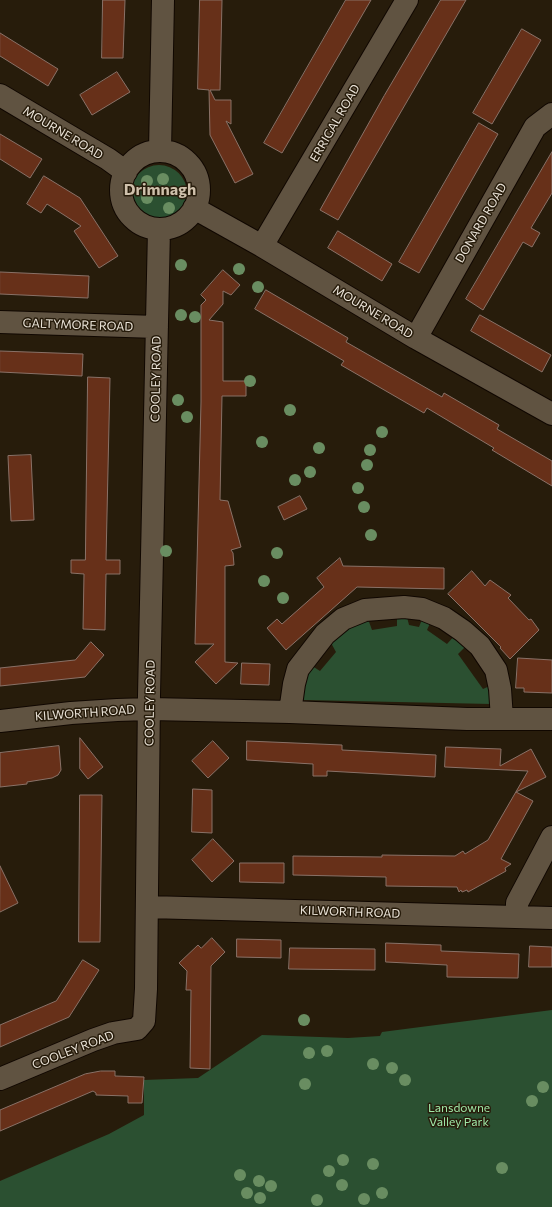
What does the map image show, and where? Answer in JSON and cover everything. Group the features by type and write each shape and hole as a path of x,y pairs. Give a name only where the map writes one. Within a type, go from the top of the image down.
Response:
{"street":[{"path":"160,151 163,0"},
{"name":"ERRIGAL ROAD","path":"262,246 407,0"},
{"name":"MOURNE ROAD","path":"0,95 108,159 126,172"},
{"name":"DONARD ROAD","path":"416,338 536,127 552,114"},
{"path":"160,151 174,154 187,162 198,180 198,195 194,208 188,217 170,228 150,228 142,224 129,213 122,197 122,180 126,172 134,161 144,154 160,151"},
{"name":"MOURNE ROAD","path":"194,208 262,246 416,338 552,414"},
{"name":"COOLEY ROAD","path":"0,1078 93,1040 113,1033 138,1029 144,1021 148,907 150,709 159,229"},
{"name":"GALTYMORE ROAD","path":"0,322 157,327"},
{"path":"290,712 294,684 298,670 325,634 343,619 365,610 404,607 422,609 444,618 463,631 480,646 496,670 500,689 502,719"},
{"name":"KILWORTH ROAD","path":"0,721 71,713 150,709 290,712 468,719 552,719"},
{"path":"517,916 517,903 552,837"},
{"name":"KILWORTH ROAD","path":"148,907 552,918"}],"green space":[{"path":"159,165 170,167 179,173 185,182 187,193 185,204 179,213 170,219 159,221 148,219 139,213 133,204 131,193 133,182 139,173 148,167"},
{"path":"406,613 409,625 419,627 423,617 431,621 427,630 447,644 456,634 468,644 458,654 483,689 494,684 492,704 304,700 297,692 309,664 320,671 336,652 330,641 345,628 368,619 372,630 397,626 397,616"},
{"name":"Lansdowne Valley Park","path":"552,1010 552,1207 0,1207 0,1181 109,1134 144,1115 144,1080 198,1078 262,1035 348,1038 380,1036 382,1032"}],"building":[{"path":"103,0 125,0 123,58 102,58"},
{"path":"200,0 222,0 220,90 210,90 215,100 231,100 231,124 226,121 253,174 235,183 210,135 209,90 198,89"},
{"path":"346,0 371,0 282,153 264,143"},
{"path":"441,0 466,0 338,220 320,210 384,96"},
{"path":"522,29 541,40 492,124 473,113"},
{"path":"0,33 58,69 48,86 0,56"},
{"path":"117,72 130,92 92,115 80,95"},
{"path":"479,123 498,134 419,273 399,262"},
{"path":"0,134 42,159 30,178 0,159"},
{"path":"552,152 552,193 531,228 540,233 532,247 523,242 483,310 466,299"},
{"path":"44,176 80,198 118,256 99,268 74,231 81,226 47,204 41,213 27,204"},
{"path":"338,231 392,264 382,281 328,248"},
{"path":"223,270 240,285 231,295 223,291 223,304 209,320 223,322 223,381 246,381 246,396 222,396 220,500 228,501 241,547 231,550 233,553 234,565 225,566 225,662 238,663 216,684 195,662 214,644 195,644 201,402 201,305 206,300 201,295"},
{"path":"0,272 89,276 88,298 0,294"},
{"path":"266,290 348,338 346,342 442,397 444,393 499,425 497,429 552,461 552,486 492,450 494,448 427,408 424,413 341,365 344,361 255,309"},
{"path":"480,315 551,355 542,372 471,331"},
{"path":"0,351 83,354 82,376 0,372"},
{"path":"88,377 110,378 106,560 120,560 120,574 106,574 105,630 83,629 84,574 71,573 71,560 85,560"},
{"path":"31,455 34,520 11,521 8,456"},
{"path":"300,496 307,509 284,520 278,507"},
{"path":"340,558 343,566 444,568 444,589 357,587 286,650 267,628 277,619 282,624 324,587 317,578"},
{"path":"472,571 485,586 490,580 511,595 508,598 529,620 531,619 539,630 510,659 500,648 501,647 448,594"},
{"path":"91,642 104,655 85,677 0,686 0,668 75,660"},
{"path":"518,658 552,660 552,693 524,692 524,688 516,688"},
{"path":"242,663 270,664 269,685 241,684"},
{"path":"80,738 103,767 88,779 80,769"},
{"path":"213,741 229,758 208,778 192,761"},
{"path":"247,741 342,745 342,750 436,755 435,777 327,771 327,776 313,776 313,764 247,760"},
{"path":"59,746 61,770 58,775 52,778 27,782 27,784 0,787 0,753"},
{"path":"446,747 501,749 500,766 531,749 546,777 516,792 533,801 501,859 511,864 505,868 506,871 468,892 467,890 462,892 461,890 459,892 457,887 386,886 386,877 293,875 293,856 455,856 463,851 465,854 488,840 528,771 445,767"},
{"path":"193,789 212,790 212,833 192,832"},
{"path":"80,795 102,795 100,942 79,942"},
{"path":"213,839 234,861 212,882 192,860"},
{"path":"240,863 284,863 284,883 240,882"},
{"path":"0,866 18,903 0,912"},
{"path":"212,938 225,952 211,966 210,1069 190,1068 191,990 186,990 187,971 179,963 198,945 201,948"},
{"path":"237,939 281,940 281,958 237,957"},
{"path":"386,943 441,945 441,951 519,954 518,978 447,977 447,965 386,962"},
{"path":"530,946 552,947 552,967 529,967"},
{"path":"290,948 375,949 375,970 289,969"},
{"path":"83,960 99,970 69,1017 0,1047 0,1025 56,1001"},
{"path":"101,1071 115,1071 115,1076 144,1077 142,1103 128,1103 128,1096 96,1095 93,1091 0,1131 0,1110 85,1074"}],"district":[{"name":"Drimnagh","path":"160,190"}]}
